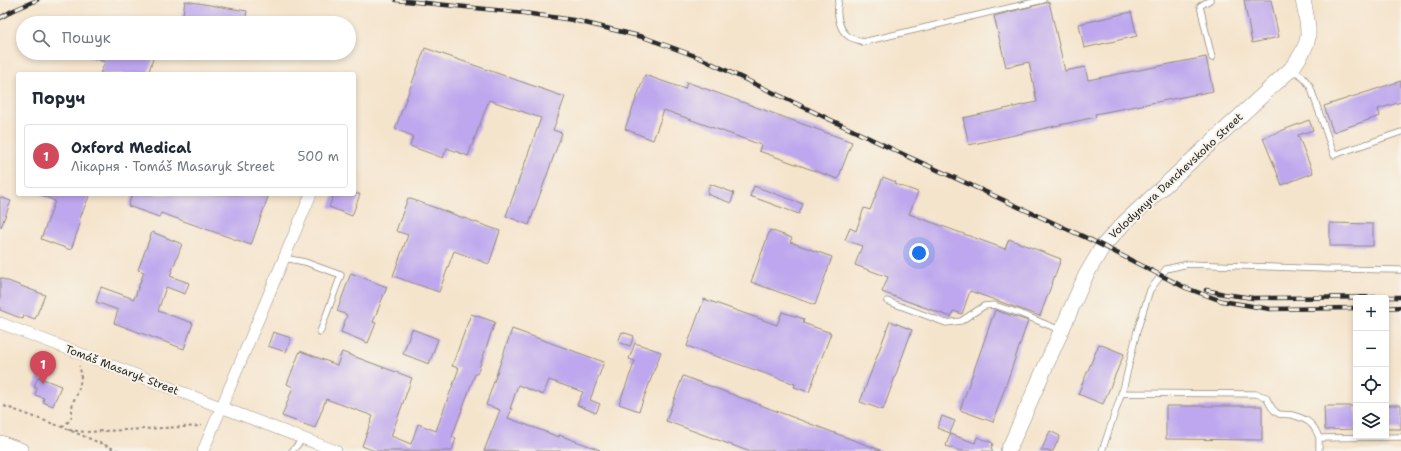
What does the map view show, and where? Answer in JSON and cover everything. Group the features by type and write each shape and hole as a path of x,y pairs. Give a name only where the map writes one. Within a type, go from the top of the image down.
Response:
{"main road":[{"path":"0,444 20,451"}],"street":[{"name":"Volodymyra Danchevskoho Street","path":"1008,451 1060,330 1086,275 1103,246 1123,224 1291,69 1301,57 1308,41 1307,17 1303,0"},
{"path":"203,451 310,196"},
{"name":"Tomáš Masaryk Street","path":"0,323 336,451"}],"lane":[{"path":"839,0 837,8 840,24 847,36 863,42 1043,0"},
{"path":"1210,0 1200,3 1212,58"},
{"path":"1291,69 1302,76 1310,86 1334,155 1401,132"},
{"path":"284,258 305,262 341,274 320,332"},
{"path":"1102,451 1121,393 1137,331 1150,290 1166,269 1188,264 1401,270"},
{"path":"887,301 946,323 961,321 984,306 994,306 1019,313 1060,330"},
{"path":"1121,393 1256,394 1266,397 1271,408 1278,414 1292,415 1310,422 1316,429 1319,451"},
{"path":"1318,438 1401,437"},
{"path":"292,451 303,439"}],"path":[{"path":"62,427 68,423 72,415 73,401 80,386 80,368 75,360 73,352"},
{"path":"4,406 62,427 119,451"},
{"path":"69,430 86,432 203,426 212,429"}],"building":[{"path":"1244,0 1271,0 1279,37 1252,43"},
{"path":"185,1 247,11 246,16 183,16"},
{"path":"1049,2 1065,71 1085,67 1088,80 1206,57 1213,91 1095,114 1096,117 969,145 963,118 1037,102 1029,62 1006,67 994,16"},
{"path":"1131,12 1137,36 1084,48 1079,24"},
{"path":"425,48 565,97 553,130 562,133 529,225 506,216 541,118 489,100 468,156 447,148 443,158 410,146 413,136 395,129"},
{"path":"99,60 153,60 149,72 101,72 105,62"},
{"path":"645,75 685,89 687,82 852,142 838,179 759,151 761,145 664,110 653,140 625,129"},
{"path":"1401,81 1401,102 1378,109 1380,116 1333,132 1324,106"},
{"path":"1309,120 1313,130 1298,135 1313,173 1282,185 1263,138"},
{"path":"883,177 896,182 895,184 918,192 909,214 1005,249 1009,239 1061,259 1040,316 970,291 962,314 953,311 951,317 882,292 888,277 855,265 862,246 845,240 850,228 856,231 864,208 870,210"},
{"path":"710,184 734,193 731,203 707,194"},
{"path":"754,186 803,204 799,214 750,196"},
{"path":"356,194 360,194 352,216 329,207 333,196 356,196"},
{"path":"44,196 89,196 78,223 80,224 71,250 41,239 55,201"},
{"path":"131,196 268,196 251,245 161,213 159,217 128,206"},
{"path":"0,197 11,201 1,227 0,227"},
{"path":"408,198 500,231 489,264 454,251 439,292 393,276 408,235 396,231"},
{"path":"1330,223 1373,224 1373,246 1330,246"},
{"path":"770,230 792,238 790,242 832,257 815,305 751,282"},
{"path":"152,232 182,244 170,276 189,283 185,294 166,287 158,311 193,323 184,349 114,323 118,310 96,302 101,287 134,299 144,272 138,270"},
{"path":"351,273 387,287 373,322 376,323 368,343 341,332 347,315 337,311"},
{"path":"0,278 45,295 35,319 24,315 23,319 0,310"},
{"path":"704,299 777,325 782,312 804,319 803,323 831,333 809,392 794,387 795,384 687,346"},
{"path":"995,310 1028,321 993,422 960,410"},
{"path":"471,314 495,322 477,374 475,374 452,437 456,438 452,451 375,451 362,446 373,416 326,399 315,428 282,416 293,387 287,384 300,351 337,365 342,352 412,378 391,436 411,444 418,424 436,431 459,368 452,366"},
{"path":"890,321 912,330 883,410 860,402"},
{"path":"412,329 438,339 429,364 403,354"},
{"path":"512,329 604,362 590,400 600,404 596,413 577,405 583,392 549,380 543,395 518,385 510,409 512,409 508,418 559,437 559,435 600,451 484,451 500,410 486,405"},
{"path":"273,332 291,338 286,352 268,346"},
{"path":"622,332 634,336 630,346 618,342"},
{"path":"635,343 661,352 639,411 619,404 635,361 629,359"},
{"path":"1099,344 1124,354 1103,404 1078,394"},
{"path":"683,376 880,451 748,451 666,421"},
{"path":"38,377 61,386 53,406 43,402 44,398 35,395 37,388 34,387"},
{"path":"1389,405 1401,405 1401,429 1389,429"},
{"path":"1166,406 1262,406 1262,440 1166,439"},
{"path":"1324,406 1353,406 1353,429 1325,430"},
{"path":"942,416 955,421 950,433 937,428"},
{"path":"1050,431 1060,436 1053,451 1041,451"},
{"path":"950,434 975,443 977,437 993,443 991,449 993,451 960,451 946,446"}],"railway":[{"path":"0,18 37,0"},
{"path":"396,0 524,13 573,20 643,37 698,57 909,157 1091,240 1186,288 1222,301 1270,309 1353,308"},
{"path":"1206,290 1253,298 1401,297"},
{"path":"1389,308 1401,307"}],"place":[{"name":"Oxford Medical","path":"43,384"}]}
